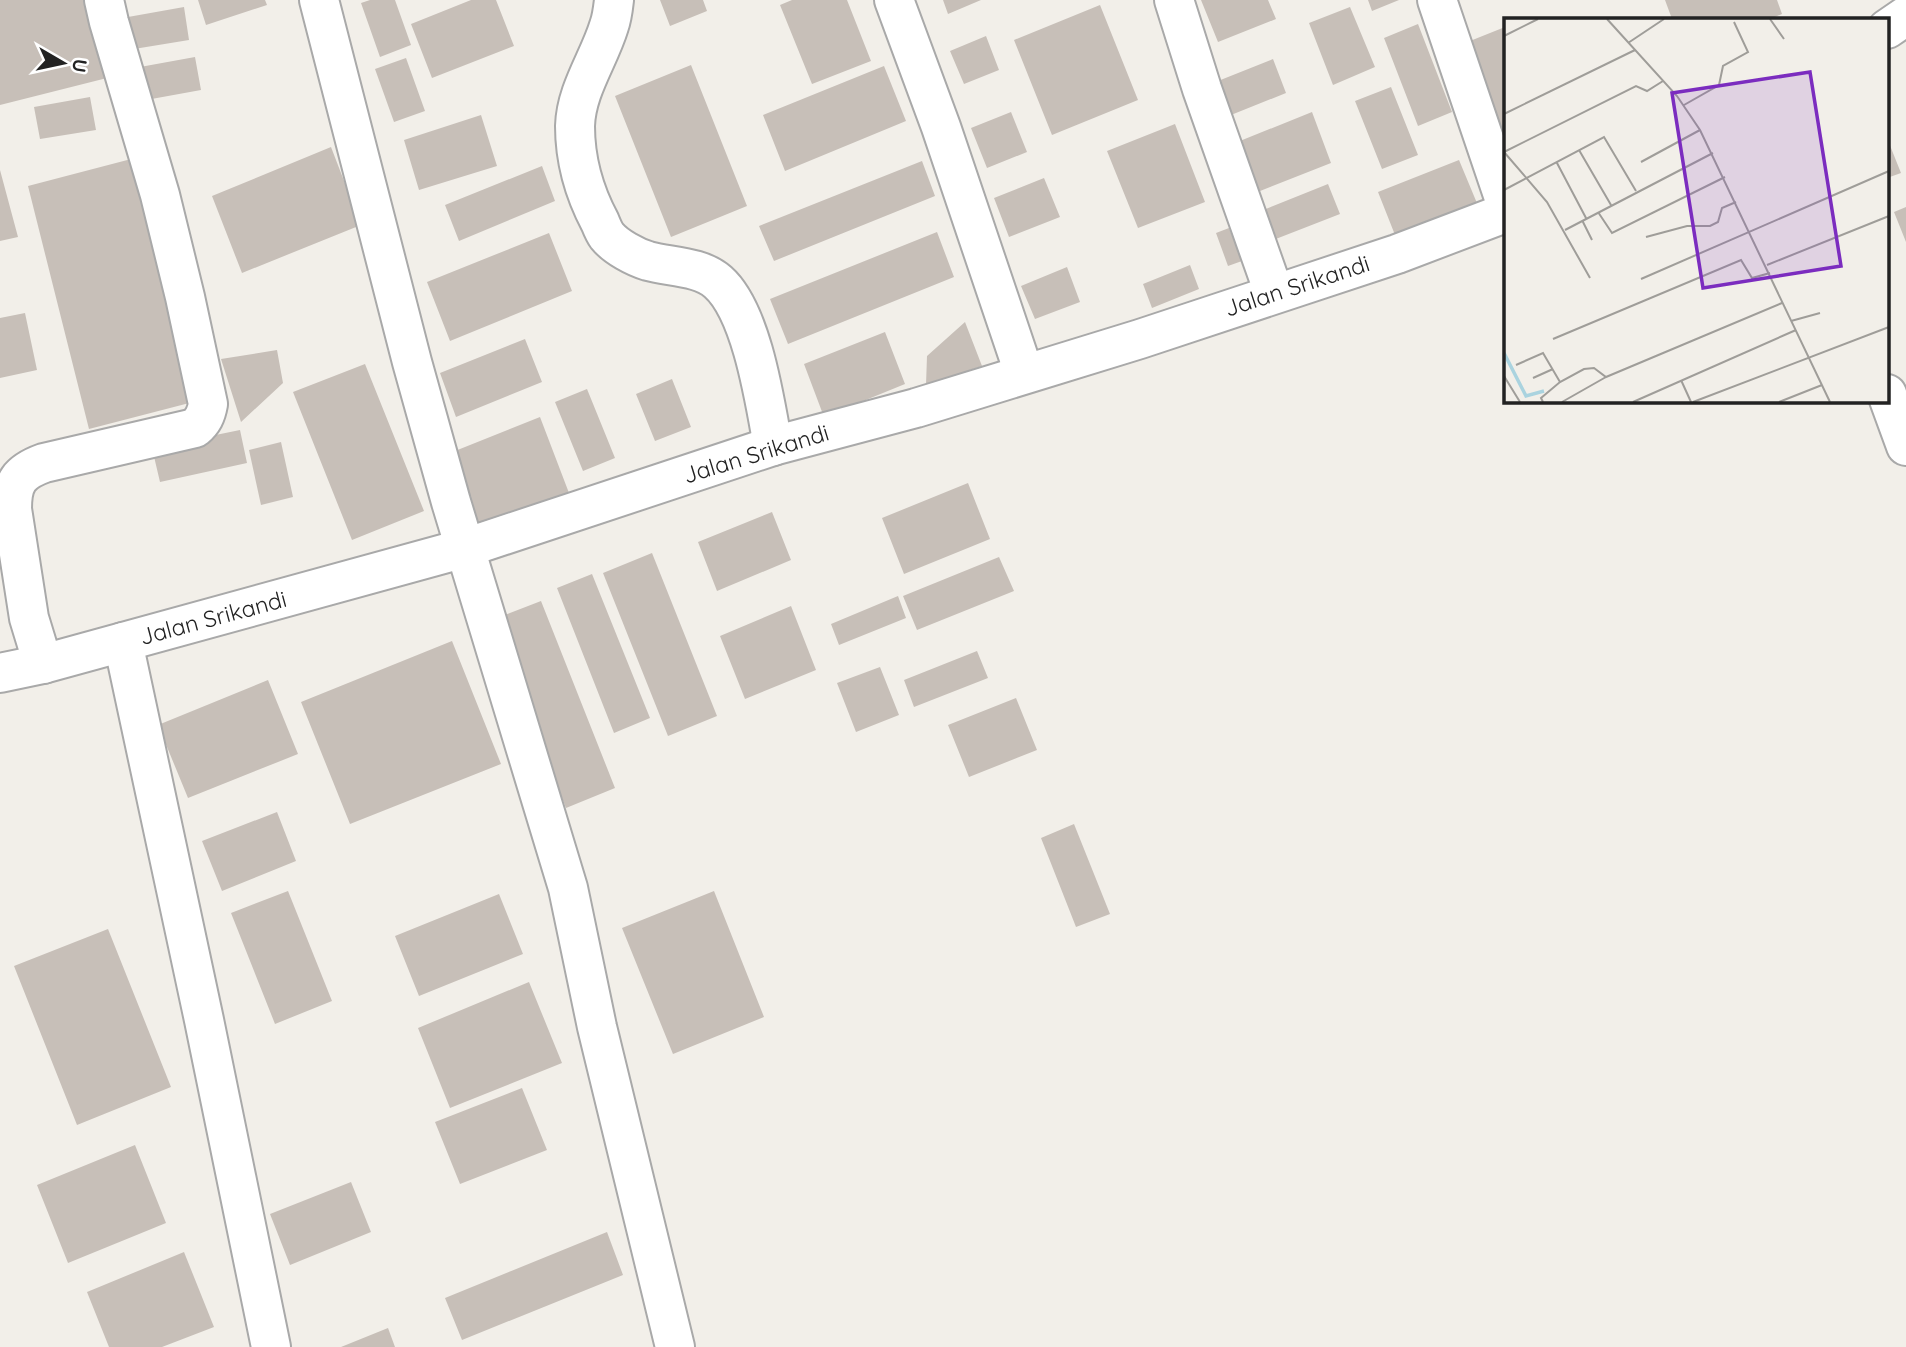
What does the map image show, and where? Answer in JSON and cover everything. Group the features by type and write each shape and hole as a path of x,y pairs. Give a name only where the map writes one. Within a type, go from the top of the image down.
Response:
{"street":[{"path":"43,664 29,618 12,509 12,494 17,480 28,469 44,463 195,428 206,414 208,404 186,297 160,195 104,0"},
{"path":"319,0 412,362 451,502 568,888 597,1027 675,1347"},
{"path":"614,0 609,27 582,91 575,124 577,160 588,200 608,238 625,250 646,260 703,274 718,282 735,303 748,335 773,446"},
{"path":"894,0 941,127 1024,373"},
{"path":"1174,0 1202,89 1274,293"},
{"path":"1437,0 1504,198"},
{"path":"1888,28 1906,16"},
{"name":"Jalan Srikandi","path":"0,673 43,664 466,548 773,446 916,408 1140,339 1397,254 1504,213"},
{"path":"1888,397 1906,446"},
{"path":"122,642 271,1347"}],"building":[{"path":"0,0 87,0 107,78 0,105"},
{"path":"198,0 265,0 267,5 206,25"},
{"path":"370,0 395,0 411,45 380,57 361,3"},
{"path":"471,0 496,0 514,46 432,78 411,24"},
{"path":"660,0 703,0 707,11 670,26"},
{"path":"792,0 847,0 871,61 812,84 780,5"},
{"path":"943,0 981,0 948,14"},
{"path":"1201,0 1268,0 1276,19 1218,42"},
{"path":"1368,0 1399,0 1372,11"},
{"path":"1665,0 1777,0 1782,14 1772,18 1672,18"},
{"path":"1100,5 1138,100 1052,135 1014,40"},
{"path":"184,7 189,40 134,49 128,17"},
{"path":"1350,7 1375,67 1333,85 1309,23"},
{"path":"1418,24 1452,112 1418,126 1384,38"},
{"path":"1504,27 1504,134 1501,135 1465,43"},
{"path":"986,36 999,70 964,84 950,51"},
{"path":"195,57 201,90 146,100 140,67"},
{"path":"406,58 425,111 394,122 375,69"},
{"path":"1273,59 1286,93 1231,115 1218,81"},
{"path":"691,65 747,206 671,237 615,96"},
{"path":"884,66 906,121 785,171 763,115"},
{"path":"1391,87 1418,155 1382,169 1355,101"},
{"path":"90,97 96,130 40,139 34,107"},
{"path":"1011,112 1027,152 987,168 971,128"},
{"path":"1312,112 1331,163 1245,197 1225,147"},
{"path":"481,115 497,166 419,190 404,140"},
{"path":"1175,124 1205,202 1138,228 1107,151"},
{"path":"1888,140 1901,173 1888,178"},
{"path":"331,147 361,225 242,273 212,196"},
{"path":"135,158 197,401 89,429 28,186"},
{"path":"1459,160 1479,208 1397,240 1378,192"},
{"path":"922,161 935,196 774,261 759,226"},
{"path":"542,166 555,201 459,241 445,205"},
{"path":"0,170 18,237 0,241"},
{"path":"1044,178 1060,217 1009,237 994,198"},
{"path":"1328,184 1340,214 1268,242 1256,213"},
{"path":"1906,207 1906,242 1894,212"},
{"path":"1229,228 1242,261 1228,266 1216,233"},
{"path":"937,232 954,277 788,344 770,299"},
{"path":"549,233 572,291 450,341 427,282"},
{"path":"1190,265 1199,289 1152,308 1143,284"},
{"path":"1067,267 1080,302 1035,319 1021,286"},
{"path":"25,313 37,370 0,378 0,318"},
{"path":"965,322 982,366 926,385 927,356"},
{"path":"885,332 905,384 824,417 804,364"},
{"path":"525,339 542,382 456,417 440,373"},
{"path":"277,350 283,383 241,422 221,359"},
{"path":"365,364 424,511 352,540 293,392"},
{"path":"672,379 691,427 655,441 636,394"},
{"path":"587,389 615,458 583,471 555,402"},
{"path":"540,417 569,493 475,531 445,455"},
{"path":"240,430 247,463 160,482 152,448"},
{"path":"281,442 293,497 261,505 249,450"},
{"path":"968,483 990,539 904,574 882,518"},
{"path":"772,512 791,560 717,591 698,542"},
{"path":"652,553 717,716 668,736 603,573"},
{"path":"999,557 1014,591 917,630 903,596"},
{"path":"592,574 650,718 614,733 557,588"},
{"path":"898,596 906,618 839,645 831,624"},
{"path":"541,601 615,788 566,808 492,620"},
{"path":"791,606 816,670 745,699 720,636"},
{"path":"452,641 501,764 350,824 301,702"},
{"path":"977,651 988,678 914,707 904,680"},
{"path":"880,667 899,715 856,732 837,683"},
{"path":"268,680 298,754 188,798 158,725"},
{"path":"1016,698 1037,750 969,777 948,725"},
{"path":"277,812 296,861 222,891 202,841"},
{"path":"1074,824 1110,914 1076,927 1041,838"},
{"path":"288,891 332,1001 275,1024 231,913"},
{"path":"714,891 764,1017 673,1054 622,928"},
{"path":"499,894 523,954 419,996 395,936"},
{"path":"108,929 171,1087 77,1125 14,966"},
{"path":"529,982 562,1063 450,1108 418,1028"},
{"path":"522,1088 547,1150 460,1184 435,1122"},
{"path":"135,1145 166,1223 68,1263 37,1185"},
{"path":"351,1182 371,1232 290,1265 270,1214"},
{"path":"607,1232 623,1275 462,1340 445,1298"},
{"path":"184,1252 214,1327 162,1347 109,1347 87,1292"},
{"path":"388,1328 395,1347 341,1347"}]}
